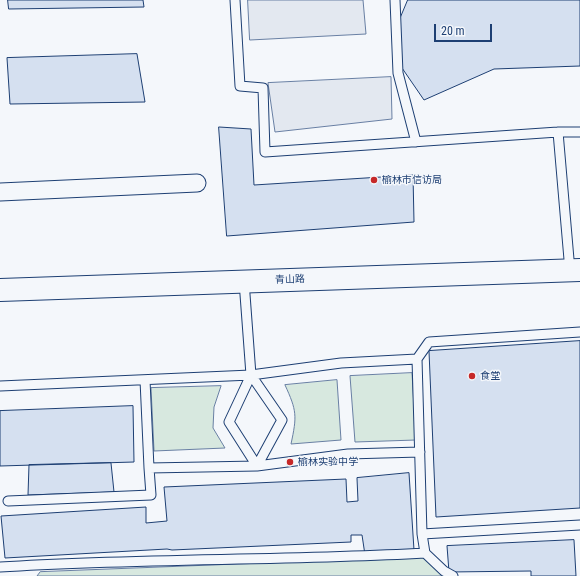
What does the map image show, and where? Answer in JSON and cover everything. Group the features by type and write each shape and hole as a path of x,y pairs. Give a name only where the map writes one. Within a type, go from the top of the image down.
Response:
{"street":[{"path":"0,192 197,183"},
{"name":"青山路","path":"0,290 575,271"}],"lane":[{"path":"235,0 240,86 263,88 265,152 558,132 580,132"},
{"path":"395,0 398,73 416,142"},
{"path":"558,132 575,271"},
{"path":"244,281 251,375 229,422 257,466"},
{"path":"453,576 444,571 425,553 422,534 417,359 429,342 580,332"},
{"path":"0,386 251,375 341,364 417,359"},
{"path":"251,375 282,420 257,466"},
{"path":"8,502 151,495 145,380"},
{"path":"149,468 257,466 348,454 420,452"},
{"path":"422,534 580,525"},
{"path":"0,567 66,563 364,557 425,553"}],"shaded area":[{"path":"248,0 363,0 366,34 250,40"},
{"path":"391,77 392,119 275,132 268,83"},
{"path":"412,373 416,440 355,442 350,376"},
{"path":"337,380 341,440 291,444 295,414 292,401 285,385"},
{"path":"221,386 214,407 213,428 225,448 154,451 151,388"},
{"path":"423,557 446,576 37,576 40,572"}],"building":[{"path":"8,0 143,0 144,7 9,9"},
{"path":"408,0 580,0 580,66 494,69 424,100 402,68 399,21"},
{"path":"137,54 145,102 10,104 7,58"},
{"name":"榆林市信访局","path":"219,127 251,129 254,185 413,175 414,222 227,236"},
{"path":"580,341 580,508 436,517 429,351"},
{"path":"133,406 134,462 0,466 0,411"},
{"path":"111,463 114,492 28,495 29,465"},
{"path":"409,473 414,550 365,555 362,535 351,535 351,542 167,549 5,558 1,516 146,507 146,523 167,521 164,487 346,479 347,502 358,501 357,478"},
{"path":"574,540 576,576 531,576 531,571 449,572 447,546"}],"place":[{"name":"榆林市信访局","path":"374,180"},
{"name":"食堂","path":"472,376"},
{"name":"榆林实验中学","path":"290,462"}]}
